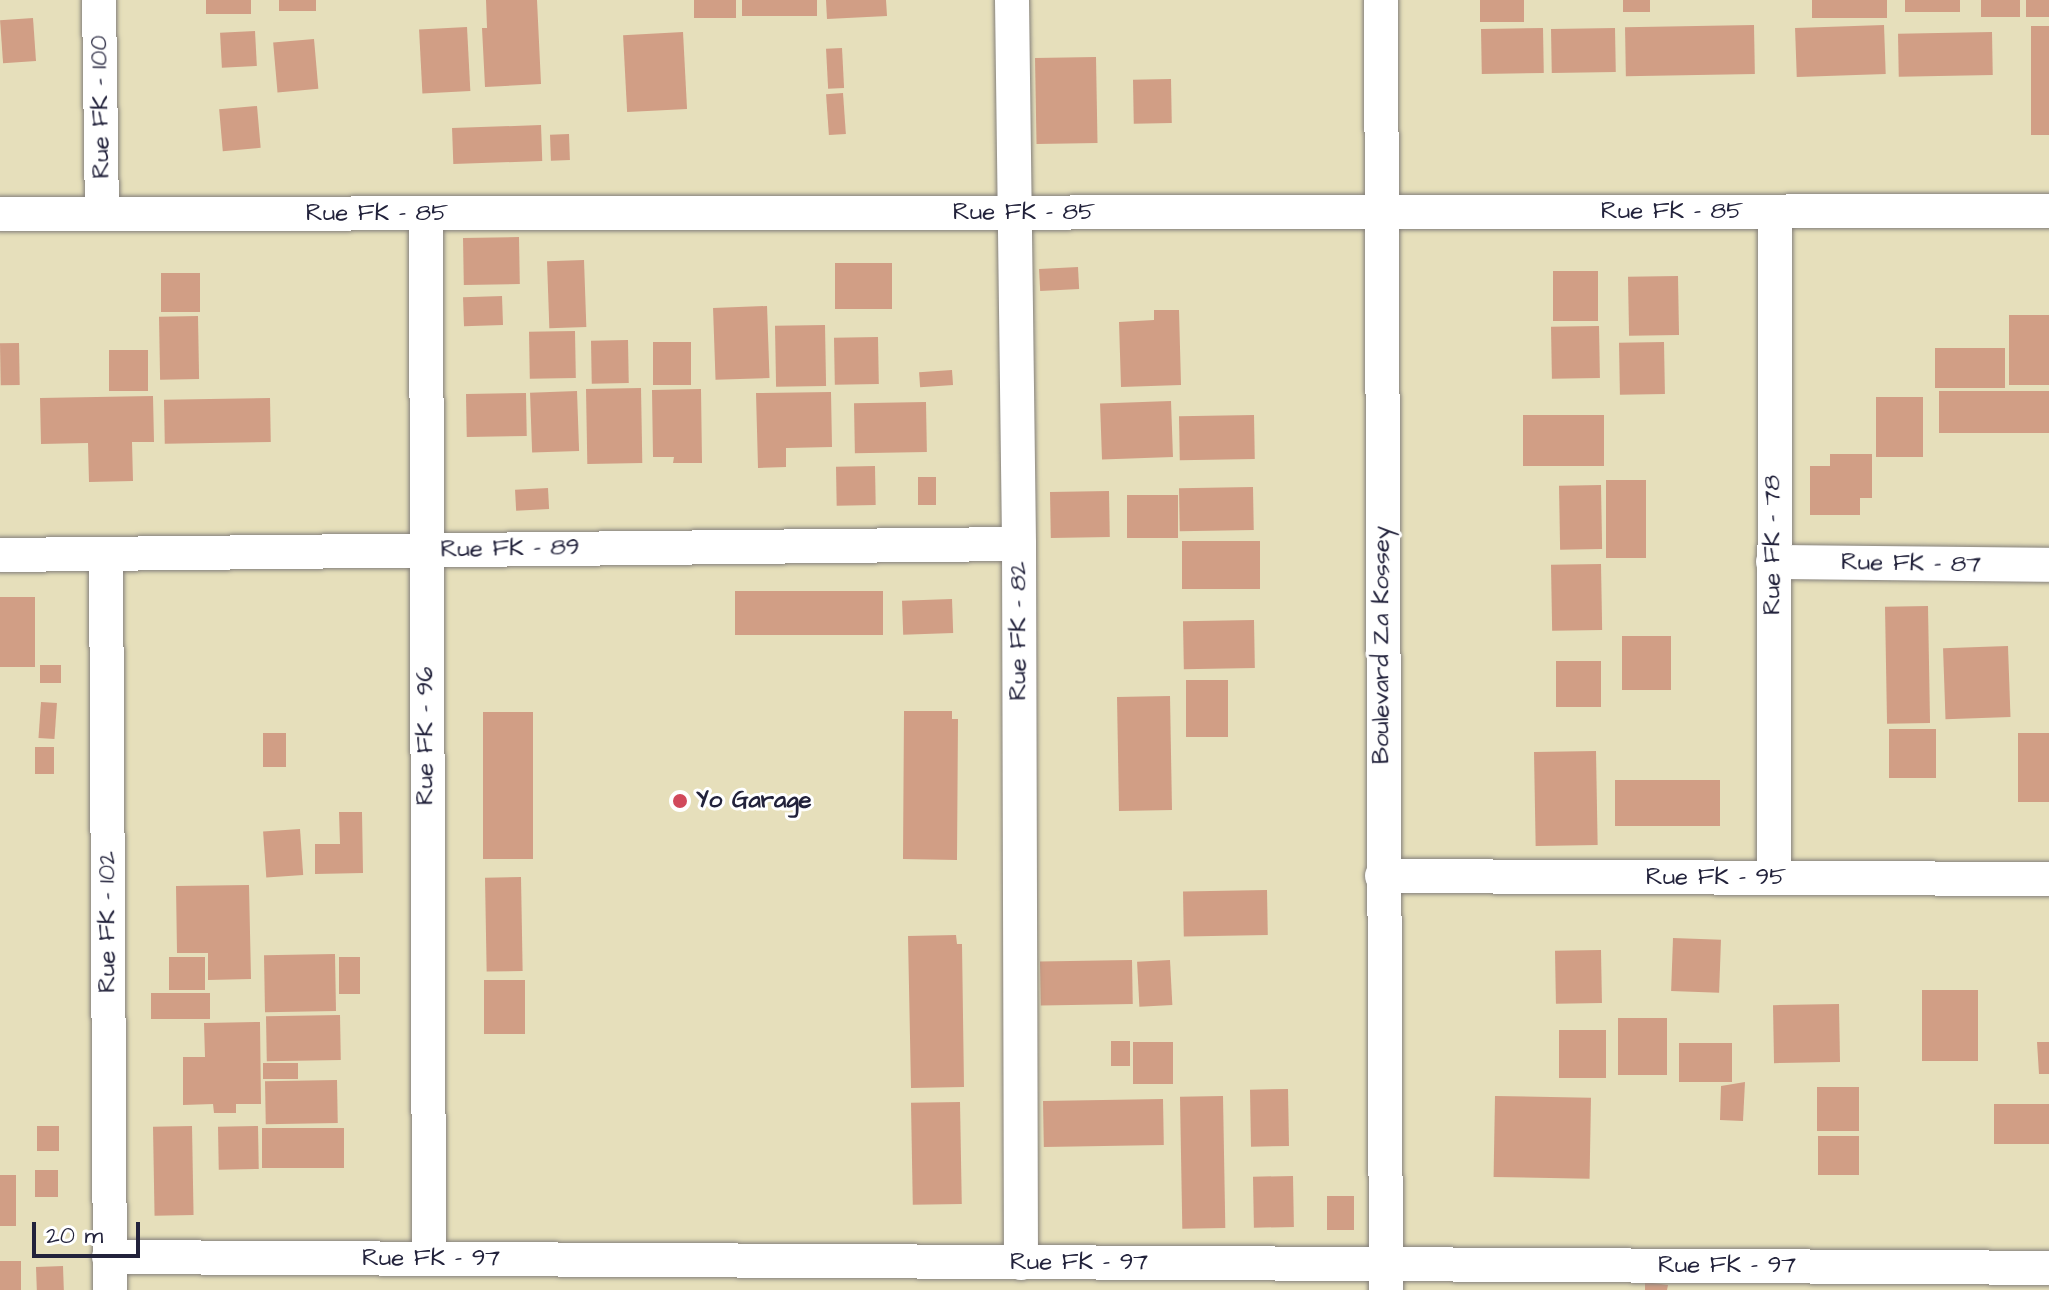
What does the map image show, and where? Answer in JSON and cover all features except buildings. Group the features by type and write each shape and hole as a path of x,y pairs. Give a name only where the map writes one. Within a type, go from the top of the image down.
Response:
{"street":[{"name":"Rue FK - 100","path":"99,0 102,214"},
{"name":"Rue FK - 82","path":"1012,0 1019,544 1021,1263"},
{"name":"Boulevard Za Kossey","path":"1381,0 1382,876 1386,1277"},
{"name":"Rue FK - 85","path":"0,214 2049,211"},
{"name":"Rue FK - 78","path":"1774,878 1775,212"},
{"name":"Rue FK - 96","path":"426,214 429,1259"},
{"name":"Rue FK - 89","path":"0,555 1019,544"},
{"name":"Rue FK - 102","path":"106,554 110,1273"},
{"name":"Rue FK - 87","path":"1773,562 2049,565"},
{"name":"Rue FK - 95","path":"1382,876 2049,879"},
{"name":"Rue FK - 97","path":"110,1273 429,1259 1021,1263 1386,1277 2049,1268"}],"place":[{"name":"Yo Garage","path":"680,801"}]}
